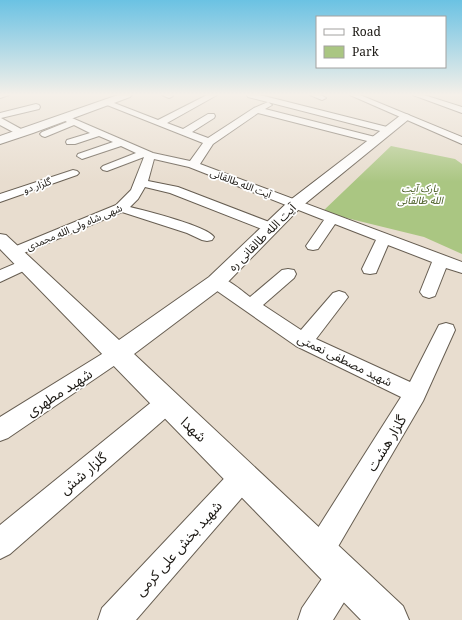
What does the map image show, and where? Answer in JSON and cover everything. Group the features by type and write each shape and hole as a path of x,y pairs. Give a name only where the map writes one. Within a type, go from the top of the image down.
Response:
{"street":[{"path":"6,124 18,130"},
{"path":"0,136 35,124"},
{"path":"0,140 55,124"},
{"path":"45,134 63,124"},
{"name":"آیت الله طالقانی","path":"79,124 147,154 193,165 462,268"},
{"path":"163,124 209,142"},
{"path":"185,132 199,124"},
{"path":"193,165 209,142 236,124"},
{"path":"326,124 381,135"},
{"path":"346,124 381,135"},
{"name":"آیت الله طالقانی ره","path":"117,354 216,282 295,204 396,124"},
{"path":"421,124 462,141"},
{"path":"71,142 99,133"},
{"path":"82,156 121,143"},
{"path":"107,168 147,154"},
{"name":"شهی شاه ولی الله محمدی","path":"0,277 13,252 121,208 132,200 142,183 147,154"},
{"name":"گلزار دو","path":"0,198 73,173"},
{"path":"142,183 174,190 272,228"},
{"path":"121,208 192,230 206,237"},
{"path":"313,246 333,218"},
{"path":"370,269 384,238"},
{"name":"شهدا","path":"13,252 389,620"},
{"path":"429,292 441,260"},
{"path":"251,306 288,274"},
{"name":"شهید مصطفی نعمتی","path":"216,282 303,341 415,394"},
{"path":"303,341 339,297"},
{"name":"گلزار هشت","path":"320,552 415,394 446,330"},
{"name":"شهید مطهری","path":"0,430 117,354"},
{"name":"گلزار شش","path":"0,544 167,402"},
{"name":"شهید بخش علی کرمی","path":"114,620 243,477"},
{"path":"314,620 343,575"}],"green space":[{"name":"پارک آیت الله طالقانی","path":"391,146 455,159 462,164 462,254 424,237 322,212"}]}
